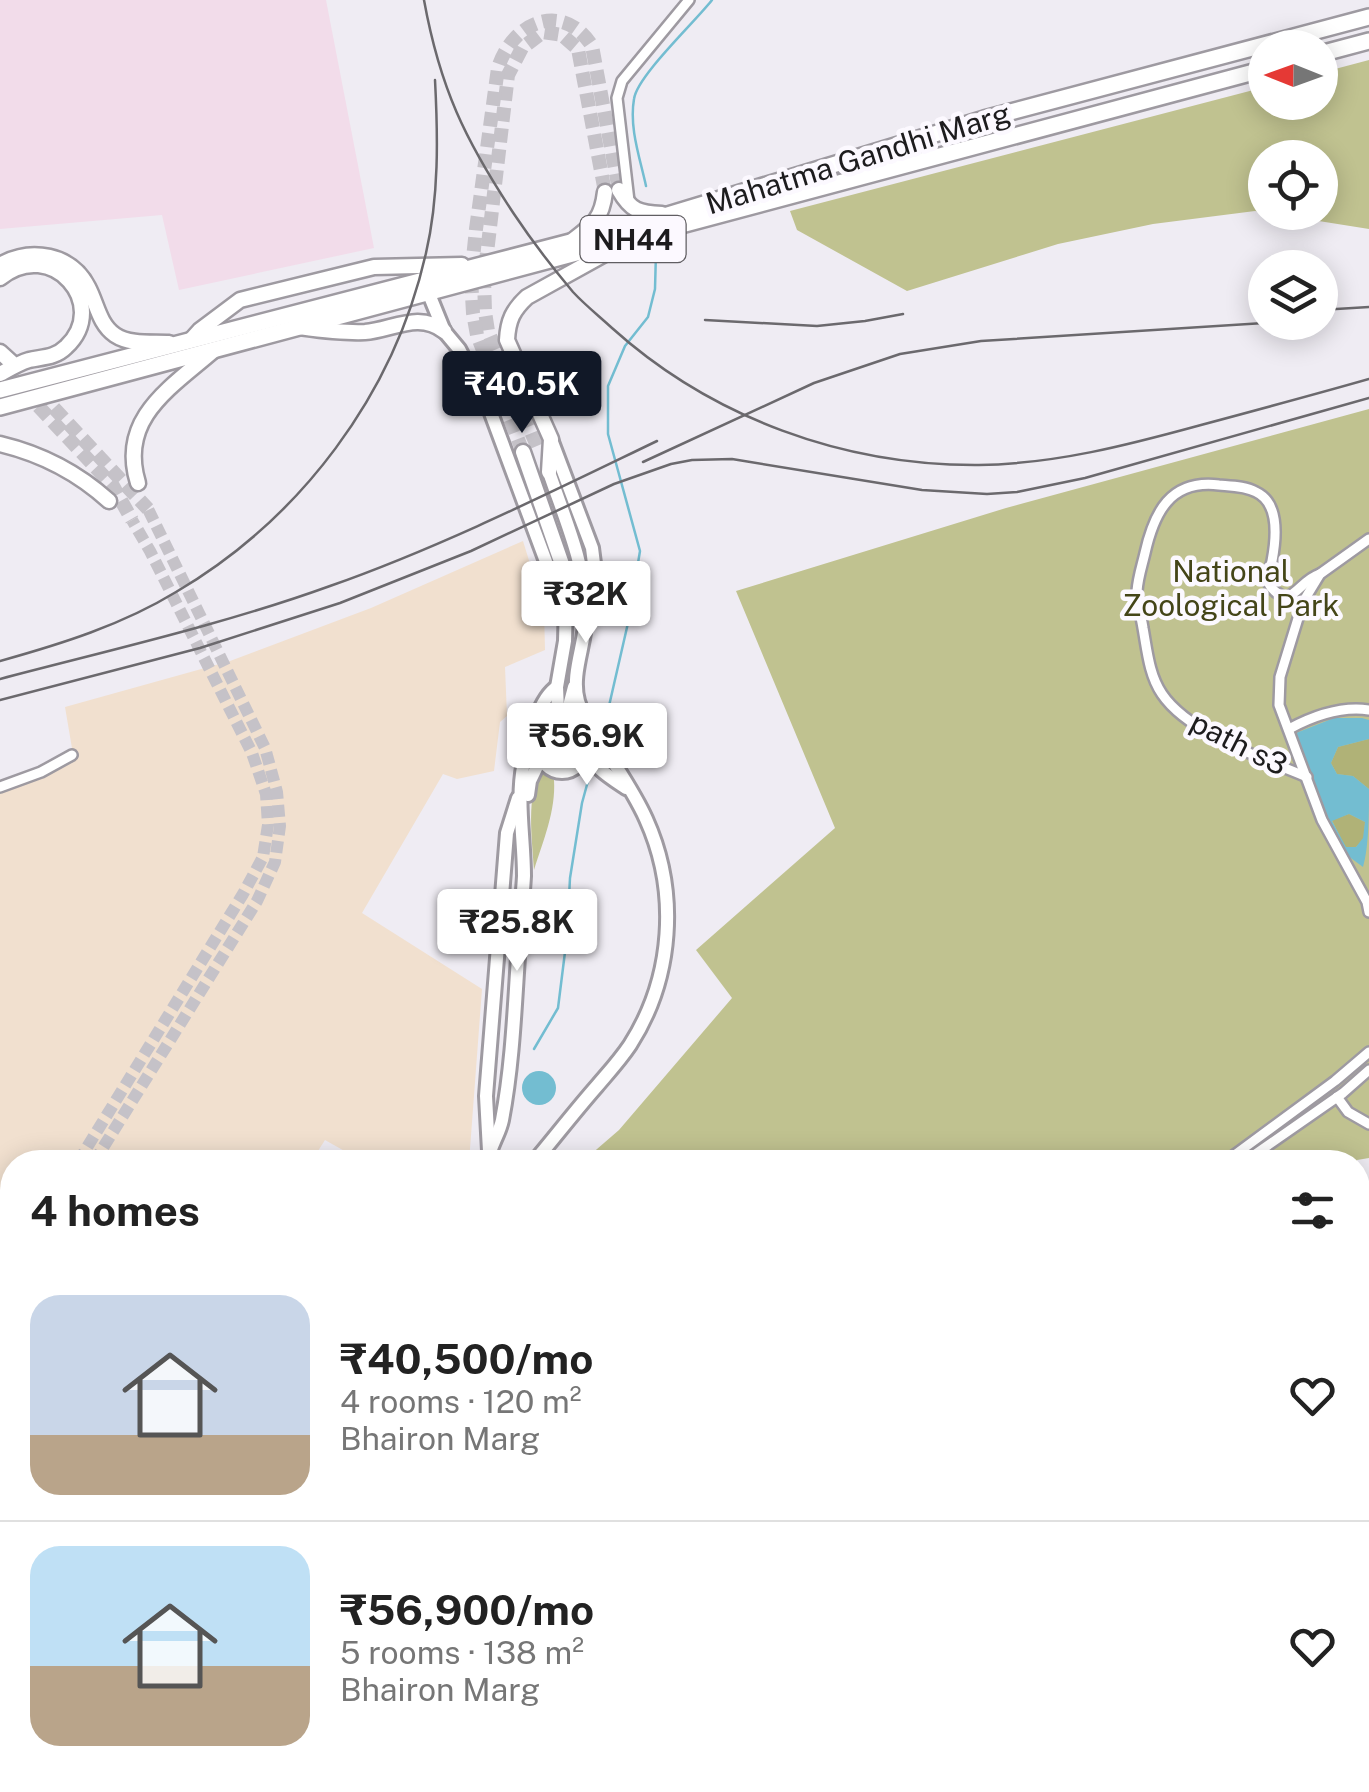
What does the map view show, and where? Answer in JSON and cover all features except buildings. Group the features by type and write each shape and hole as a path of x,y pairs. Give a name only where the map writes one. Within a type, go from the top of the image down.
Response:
{"highway":[{"name":"Mahatma Gandhi Marg","path":"0,390 572,242 984,119 1369,17"},
{"path":"1338,49 1369,41"},
{"name":"Mahatma Gandhi Marg","path":"0,407 1248,73"}],"main road":[{"path":"572,242 594,224 612,191 642,213 667,214"},
{"path":"552,730 558,712 565,640 564,570 537,446 507,340 508,324 515,308 528,297 630,240"},
{"path":"0,265 24,255 56,258 83,278 102,322 114,334 131,341 185,342 240,300 374,267 493,262"},
{"path":"0,278 26,265 52,268 73,285 81,311 77,332 54,356 3,365"},
{"path":"429,294 444,331"},
{"path":"295,326 330,332 369,332 419,320 444,331 460,349 488,404 551,574 566,602"},
{"path":"138,483 134,448 145,414 217,348"},
{"path":"0,444 56,464 84,480 108,501"},
{"path":"537,446 577,556 586,597 586,626"},
{"path":"537,446 592,548 597,587 568,710 574,731 591,760 632,792"},
{"path":"494,1150 502,1124 524,876 523,765 549,692 558,682 576,680"},
{"path":"544,1150 620,1060 646,1016 658,984 667,934 666,884 654,837 632,792 580,709 576,680"},
{"path":"522,832 530,781 541,758 545,736 560,728 574,731"},
{"path":"541,758 549,768 567,772 582,761 584,746"},
{"path":"490,1150 486,1096 507,833 521,790"},
{"path":"491,1031 514,1006"}],"street":[{"path":"629,206 618,90 689,0"},
{"name":"path s3","path":"1306,777 1221,739 1163,696 1152,672 1137,592 1148,536 1164,503 1183,489 1210,484 1258,492 1267,500 1276,529 1268,576 1270,586 1278,594 1286,598 1296,594 1304,581 1320,574"},
{"path":"1369,539 1320,574 1303,602 1280,677 1279,705 1322,820 1368,902 1369,912"},
{"path":"1288,729 1339,710 1369,710"},
{"path":"0,787 18,783 72,755"},
{"path":"1241,1150 1335,1082 1369,1052"},
{"path":"1261,1150 1369,1070"},
{"path":"1337,1097 1348,1112 1369,1124"}],"shaded area":[{"path":"0,0 326,0 374,248 179,290 162,215 0,229"},
{"path":"523,541 544,609 545,650 505,667 507,716 500,722 494,771 457,779 443,774 362,913 482,989 470,1150 343,1150 325,1140 319,1150 0,1150 0,792 74,760 65,707 230,661 371,608"}],"green space":[{"path":"1369,60 1369,229 1338,224 1338,140 1248,140 1248,212 1153,224 1058,244 907,291 797,230 790,211 1248,91 1248,120 1338,120 1338,68"},
{"name":"National Zoological Park","path":"1369,409 1369,1150 596,1150 619,1130 732,998 696,950 835,828 736,591 1006,508"},
{"path":"562,733 574,738 579,750 574,762 562,767 550,762 545,750 550,738"},
{"path":"1369,739 1369,789 1353,776 1337,774 1331,763 1338,747"},
{"path":"541,768 554,780 554,792 534,870 532,805"},
{"path":"1349,814 1365,822 1364,838 1356,847 1345,847 1332,820"}],"water":[{"path":"1334,718 1369,720 1369,739 1338,747 1331,763 1337,774 1353,776 1369,789 1363,867 1344,853 1323,812 1296,733","holes":["1349,814 1365,822 1363,838 1356,847 1346,847 1332,821"]},
{"path":"539,1071 551,1076 556,1088 551,1100 539,1105 527,1100 522,1088 527,1076"}],"waterway":[{"path":"646,186 636,143 634,99 656,63 712,0"},
{"path":"606,719 640,551 608,434 608,386 625,346 648,317 655,289 656,252"},
{"path":"534,1049 558,1008 570,878 591,770"}],"tunnel":[{"path":"523,452 477,335 471,278 498,68 515,39 539,22 567,24 592,46 619,190"},
{"path":"537,446 488,331 484,278 508,75 522,48 543,32 562,35 578,49 605,192"},
{"path":"11,362 148,509"},
{"path":"24,391 113,486 132,520"},
{"path":"101,1150 257,901 275,862 280,826 277,792 265,748 148,509"},
{"path":"85,1150 243,894 263,857 268,825 266,794 252,753 132,520"}],"railway":[{"path":"424,0 438,60 468,137 514,214 573,292 651,360 693,388 782,431 879,457 929,463 1007,464 1119,446 1369,379"},
{"path":"0,661 91,632 176,592 263,528 336,448 391,356 426,253 436,167 435,80"},
{"path":"1338,309 1369,307"},
{"path":"705,320 817,326 903,314"},
{"path":"643,462 814,383 900,354 981,341 1248,324"},
{"path":"0,700 200,648 340,603 471,551 614,484 671,464 732,459 922,490 1017,492 1085,478 1369,398"},
{"path":"0,679 207,625 372,571 657,441"}]}
